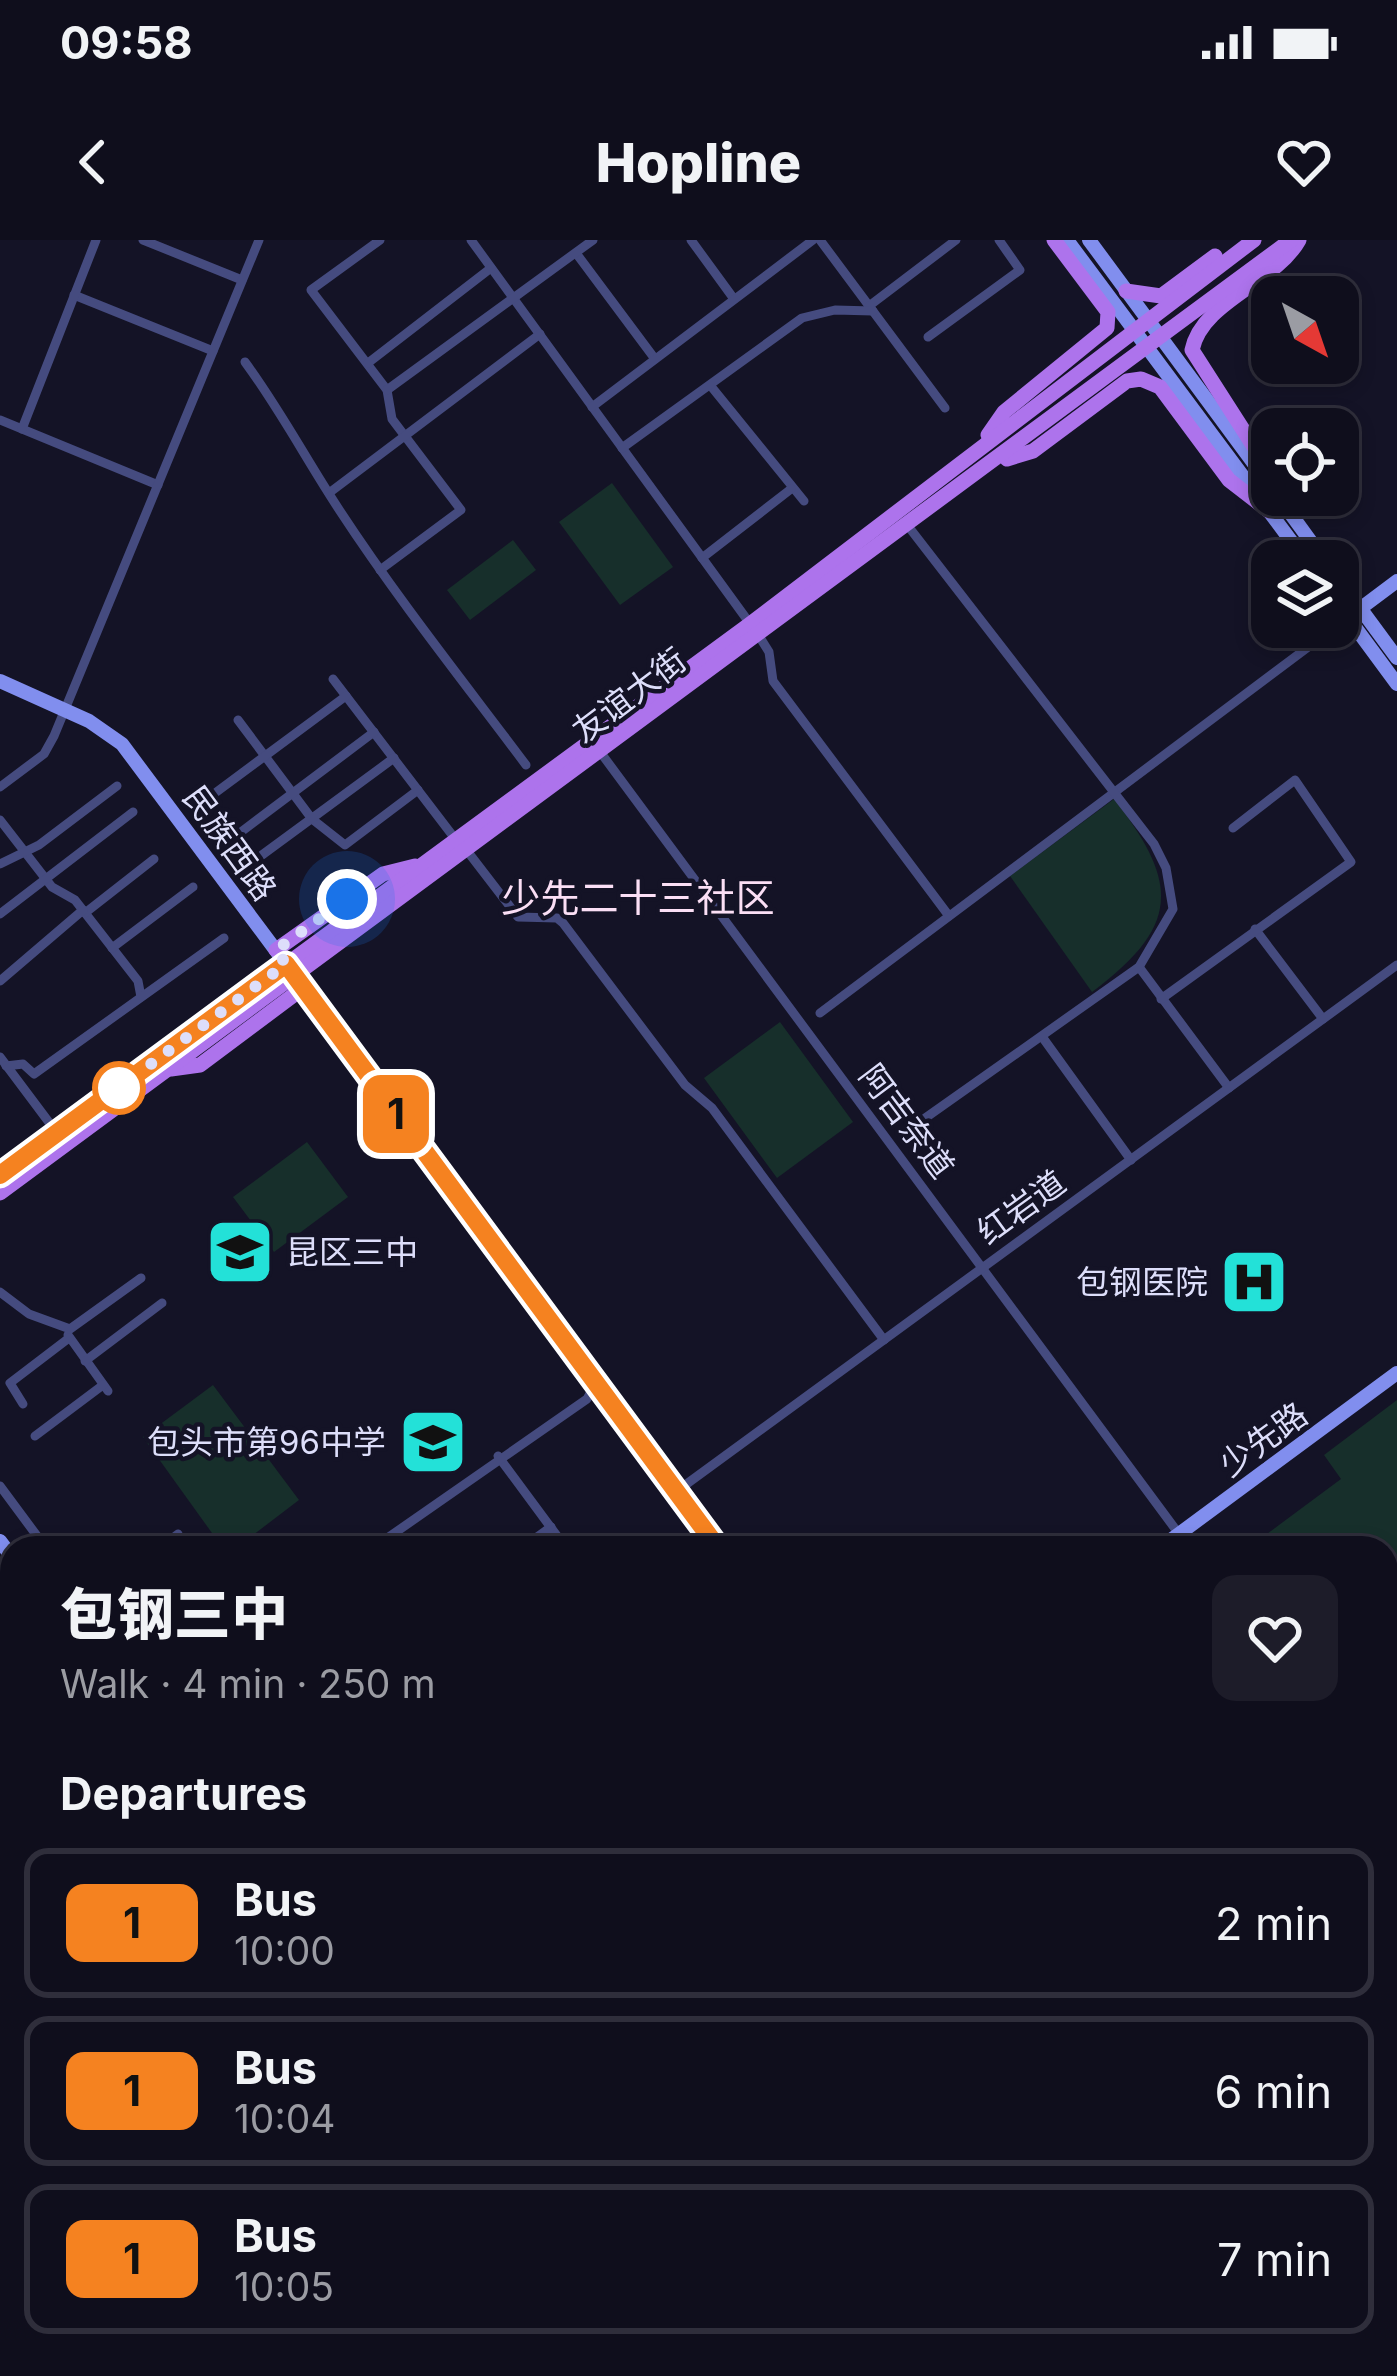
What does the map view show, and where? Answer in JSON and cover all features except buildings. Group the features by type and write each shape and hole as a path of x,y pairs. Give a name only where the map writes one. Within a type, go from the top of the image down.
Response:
{"main road":[{"path":"980,446 1004,412 1107,328 1108,312 1054,240"},
{"path":"1067,240 1141,325 1251,466"},
{"path":"1089,240 1126,291 1141,325"},
{"path":"1126,291 1161,296 1237,240"},
{"name":"友谊大街","path":"754,630 980,446 1254,240"},
{"path":"1251,442 1192,350 1202,327 1286,262 1295,240"},
{"name":"友谊大街","path":"0,1175 333,941 754,630 908,526 1295,240"},
{"path":"1153,342 1251,466"},
{"path":"993,463 1033,451 1126,381 1141,379 1160,387 1229,479 1251,488"},
{"path":"1290,516 1309,540"},
{"path":"1359,609 1397,581"},
{"path":"1359,630 1397,658"},
{"path":"1359,636 1397,684"},
{"name":"民族西路","path":"0,681 108,732 130,752 709,1536"},
{"name":"友谊大街","path":"333,941 423,864 462,846"},
{"path":"168,1069 200,1065 383,874 423,864"},
{"name":"友谊大街","path":"0,1193 168,1069 246,1002"},
{"name":"少先路","path":"1176,1536 1397,1373"}],"street":[{"path":"22,429 96,240"},
{"path":"142,240 242,280"},
{"path":"0,787 44,754 65,710 259,240"},
{"path":"380,240 311,290 387,390 387,410 461,511 380,570"},
{"path":"471,240 754,630 769,652 773,681 949,916"},
{"path":"387,390 593,240"},
{"path":"691,240 734,299"},
{"path":"592,407 816,240 945,408"},
{"path":"622,448 802,318 871,309 941,245 956,240"},
{"path":"928,337 1020,270 999,240"},
{"path":"576,254 655,359"},
{"path":"368,363 491,268"},
{"path":"74,295 213,351"},
{"path":"329,493 540,334"},
{"path":"245,362 292,426 380,570 526,765"},
{"path":"710,385 804,501"},
{"path":"0,420 158,485"},
{"path":"702,559 791,489"},
{"path":"904,1133 1139,967 1173,909 1166,868 1116,790 908,526"},
{"path":"820,1012 1306,648"},
{"path":"333,679 518,917 557,918 563,923 686,1085 712,1108 884,1340"},
{"path":"207,800 346,696"},
{"path":"238,720 312,819 345,844 418,790"},
{"path":"237,835 374,732"},
{"name":"阿吉奈道","path":"596,747 1179,1534"},
{"path":"262,855 394,758"},
{"path":"1161,999 1351,862 1295,780 1233,828"},
{"path":"0,864 39,845 117,786"},
{"path":"0,914 133,812"},
{"path":"0,820 47,882 84,912 138,981 142,997"},
{"path":"0,980 154,859"},
{"path":"112,948 193,887"},
{"path":"1255,929 1323,1019"},
{"path":"3,1062 23,1064 34,1074 224,938"},
{"name":"红岩道","path":"677,1491 1397,965"},
{"path":"1139,967 1228,1088"},
{"path":"1043,1038 1131,1160"},
{"path":"3,1062 57,1133"},
{"path":"22,1404 10,1384 141,1279"},
{"path":"0,1292 68,1334 106,1388 35,1436"},
{"path":"86,1361 162,1303"},
{"path":"389,1536 498,1456 587,1399 595,1384"},
{"path":"498,1456 557,1536"},
{"path":"0,1486 37,1536"},
{"path":"538,1536 550,1527"}],"green space":[{"path":"612,483 673,567 620,605 559,522"},
{"path":"513,540 536,570 470,620 447,590"},
{"path":"1114,799 1151,856 1161,903 1142,946 1092,992 1010,876"},
{"path":"780,1022 853,1122 777,1178 704,1078"},
{"path":"307,1142 348,1197 274,1252 233,1197"},
{"path":"213,1385 299,1500 252,1536 214,1536 143,1437"},
{"path":"1397,1400 1397,1536 1264,1536 1341,1479 1324,1455"}],"bus line":[{"name":"1","path":"0,1175 286,964 709,1536"}],"place":[{"name":"昆区三中","path":"240,1252"},
{"name":"包钢医院","path":"1254,1282"},
{"name":"包头市第96中学","path":"433,1442"}],"district":[{"name":"少先二十三社区","path":"638,898"}],"route":[{"path":"119,1088 109,1095 286,964 276,950 347,899"}]}
